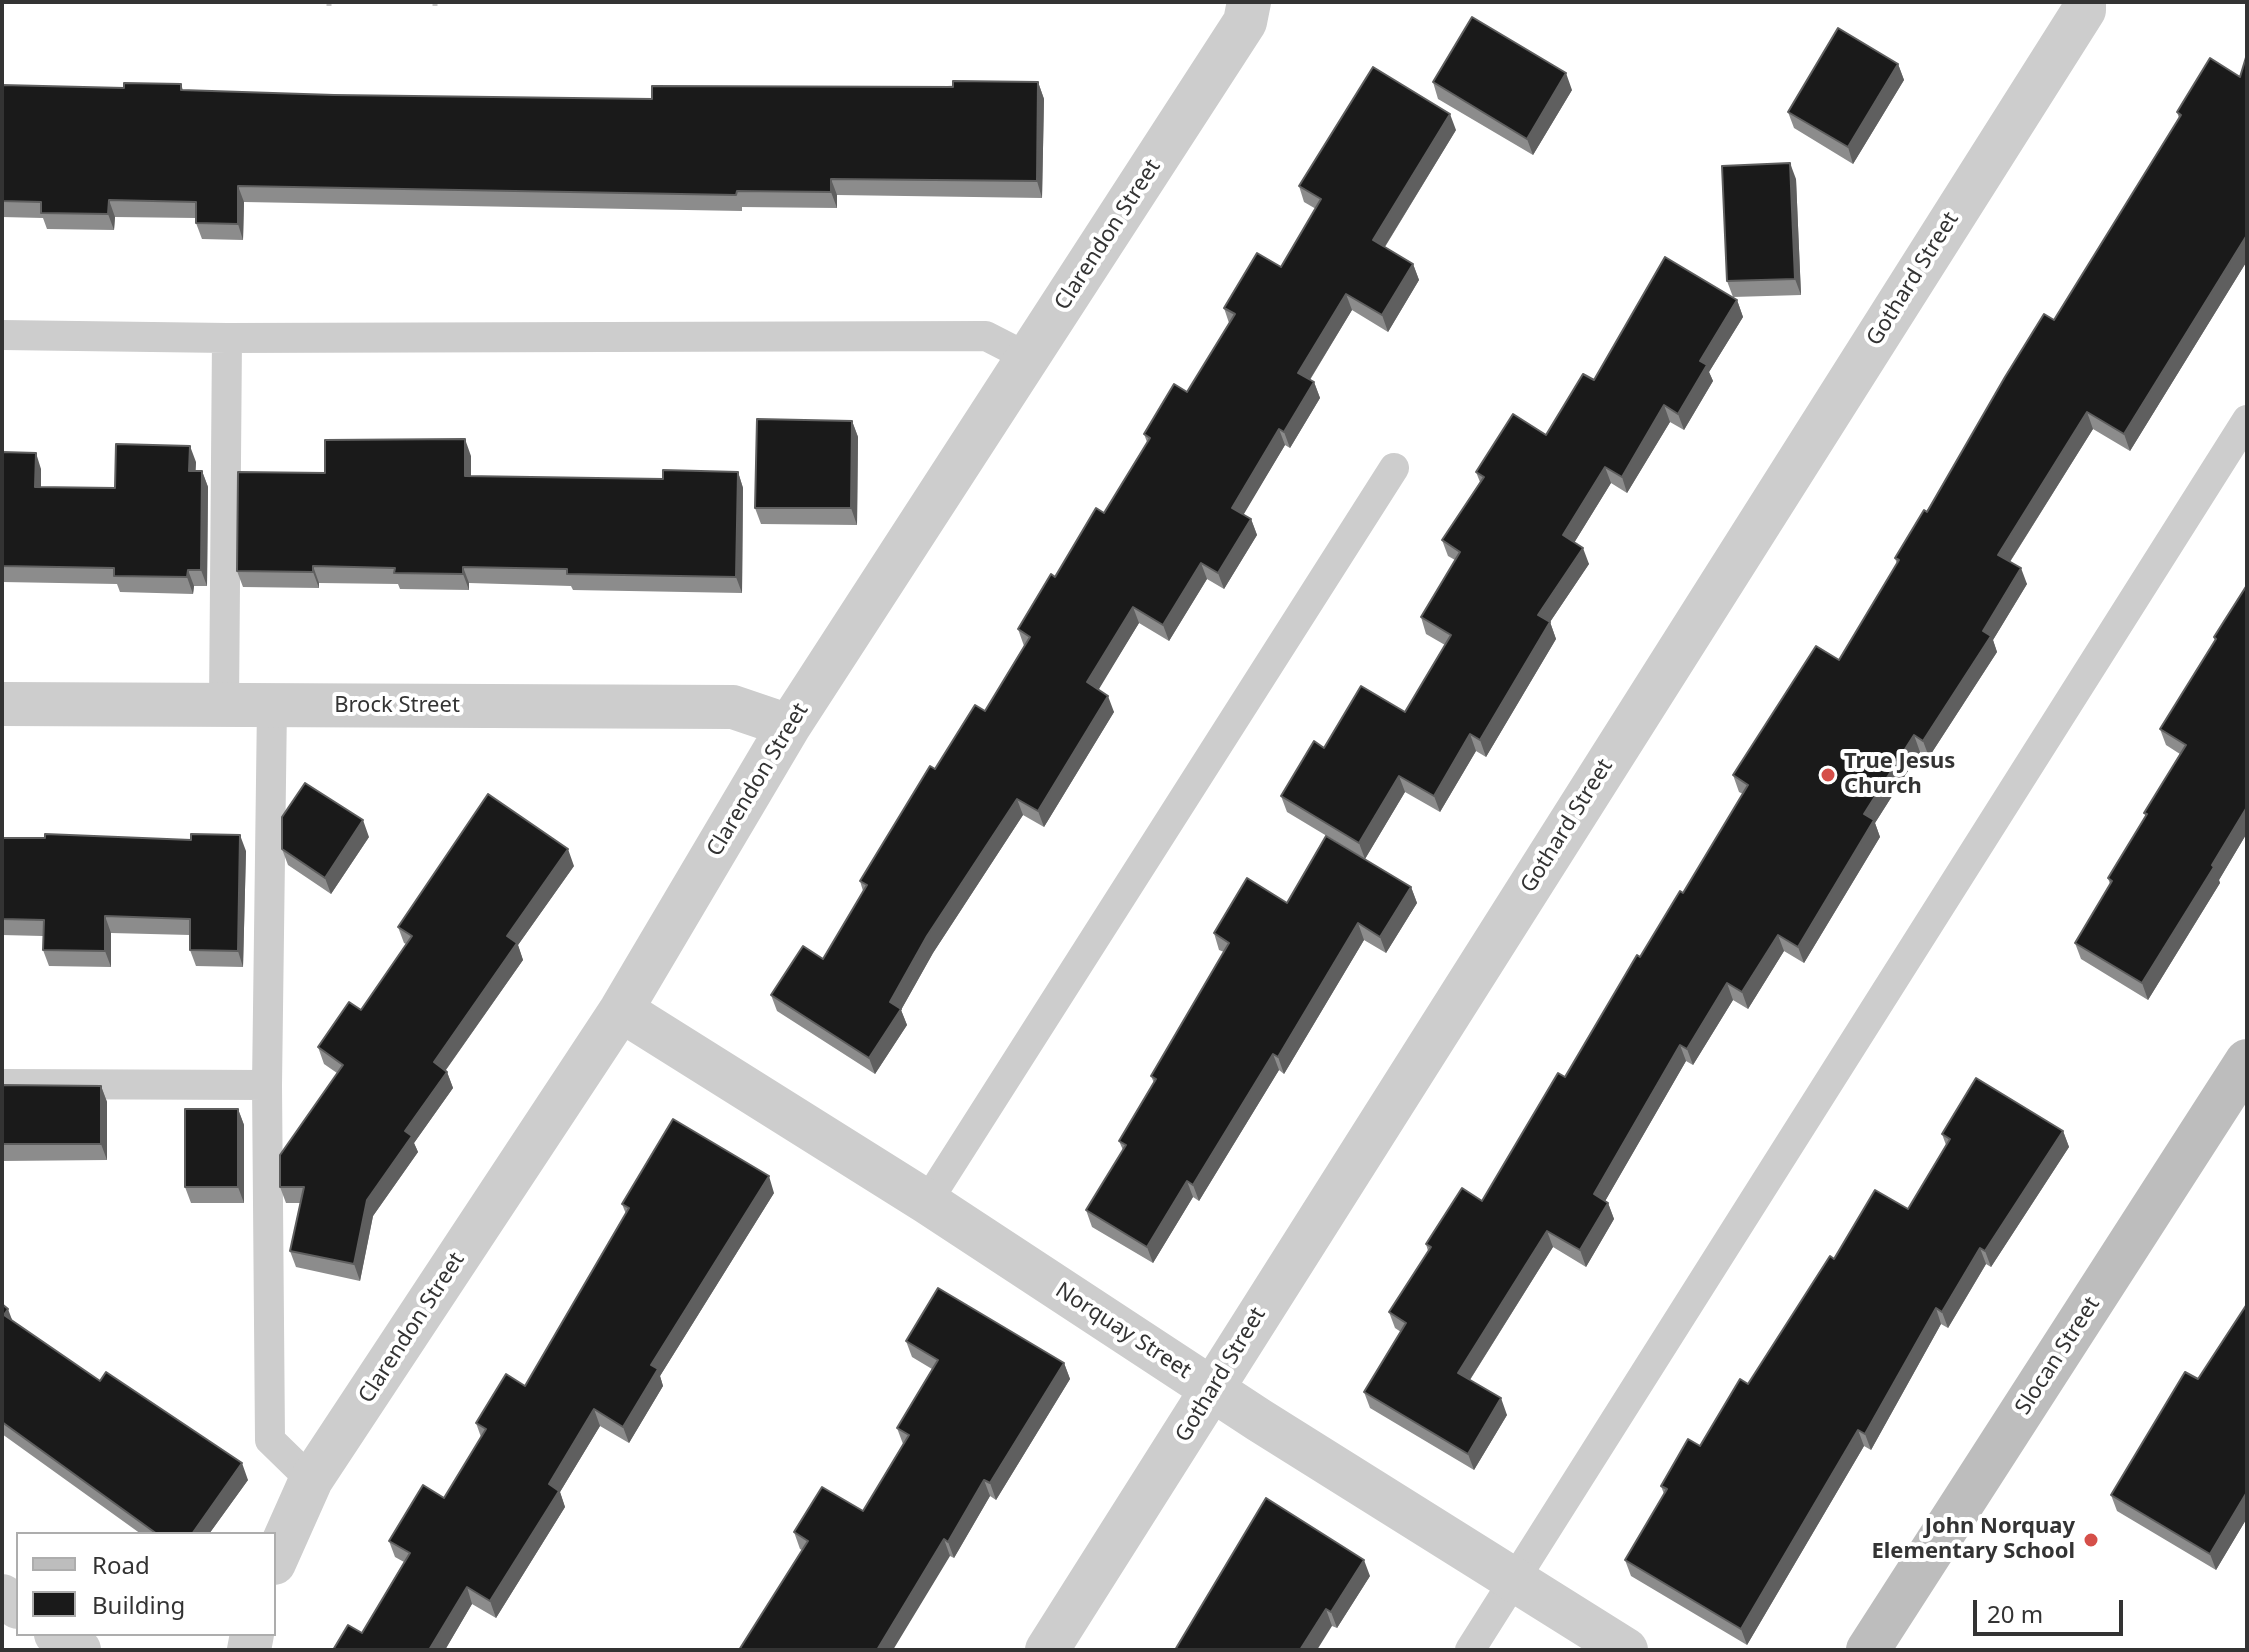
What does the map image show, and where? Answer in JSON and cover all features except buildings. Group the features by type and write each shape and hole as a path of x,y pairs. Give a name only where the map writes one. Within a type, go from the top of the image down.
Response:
{"street":[{"name":"Clarendon Street","path":"276,1559 311,1480 621,1010 789,726 1245,22 1249,2"},
{"name":"Gothard Street","path":"1047,1650 2084,10 2084,2"},
{"name":"Brock Street","path":"2,704 733,707 789,726"},
{"name":"Norquay Street","path":"621,1010 927,1202 1212,1390 1626,1650"},
{"name":"Slocan Street","path":"1868,1650 2246,1064"},
{"path":"59,1636 79,1650"}],"lane":[{"path":"2,335 227,338 986,336 1029,358"},
{"path":"224,705 227,338"},
{"path":"1470,1650 2247,420"},
{"path":"927,1202 1394,468"},
{"path":"272,705 267,1085 270,1440 311,1480"},
{"path":"2,1084 267,1085"}],"place":[{"name":"True Jesus Church","path":"1828,775"},
{"name":"John Norquay Elementary School","path":"2091,1540"}]}
